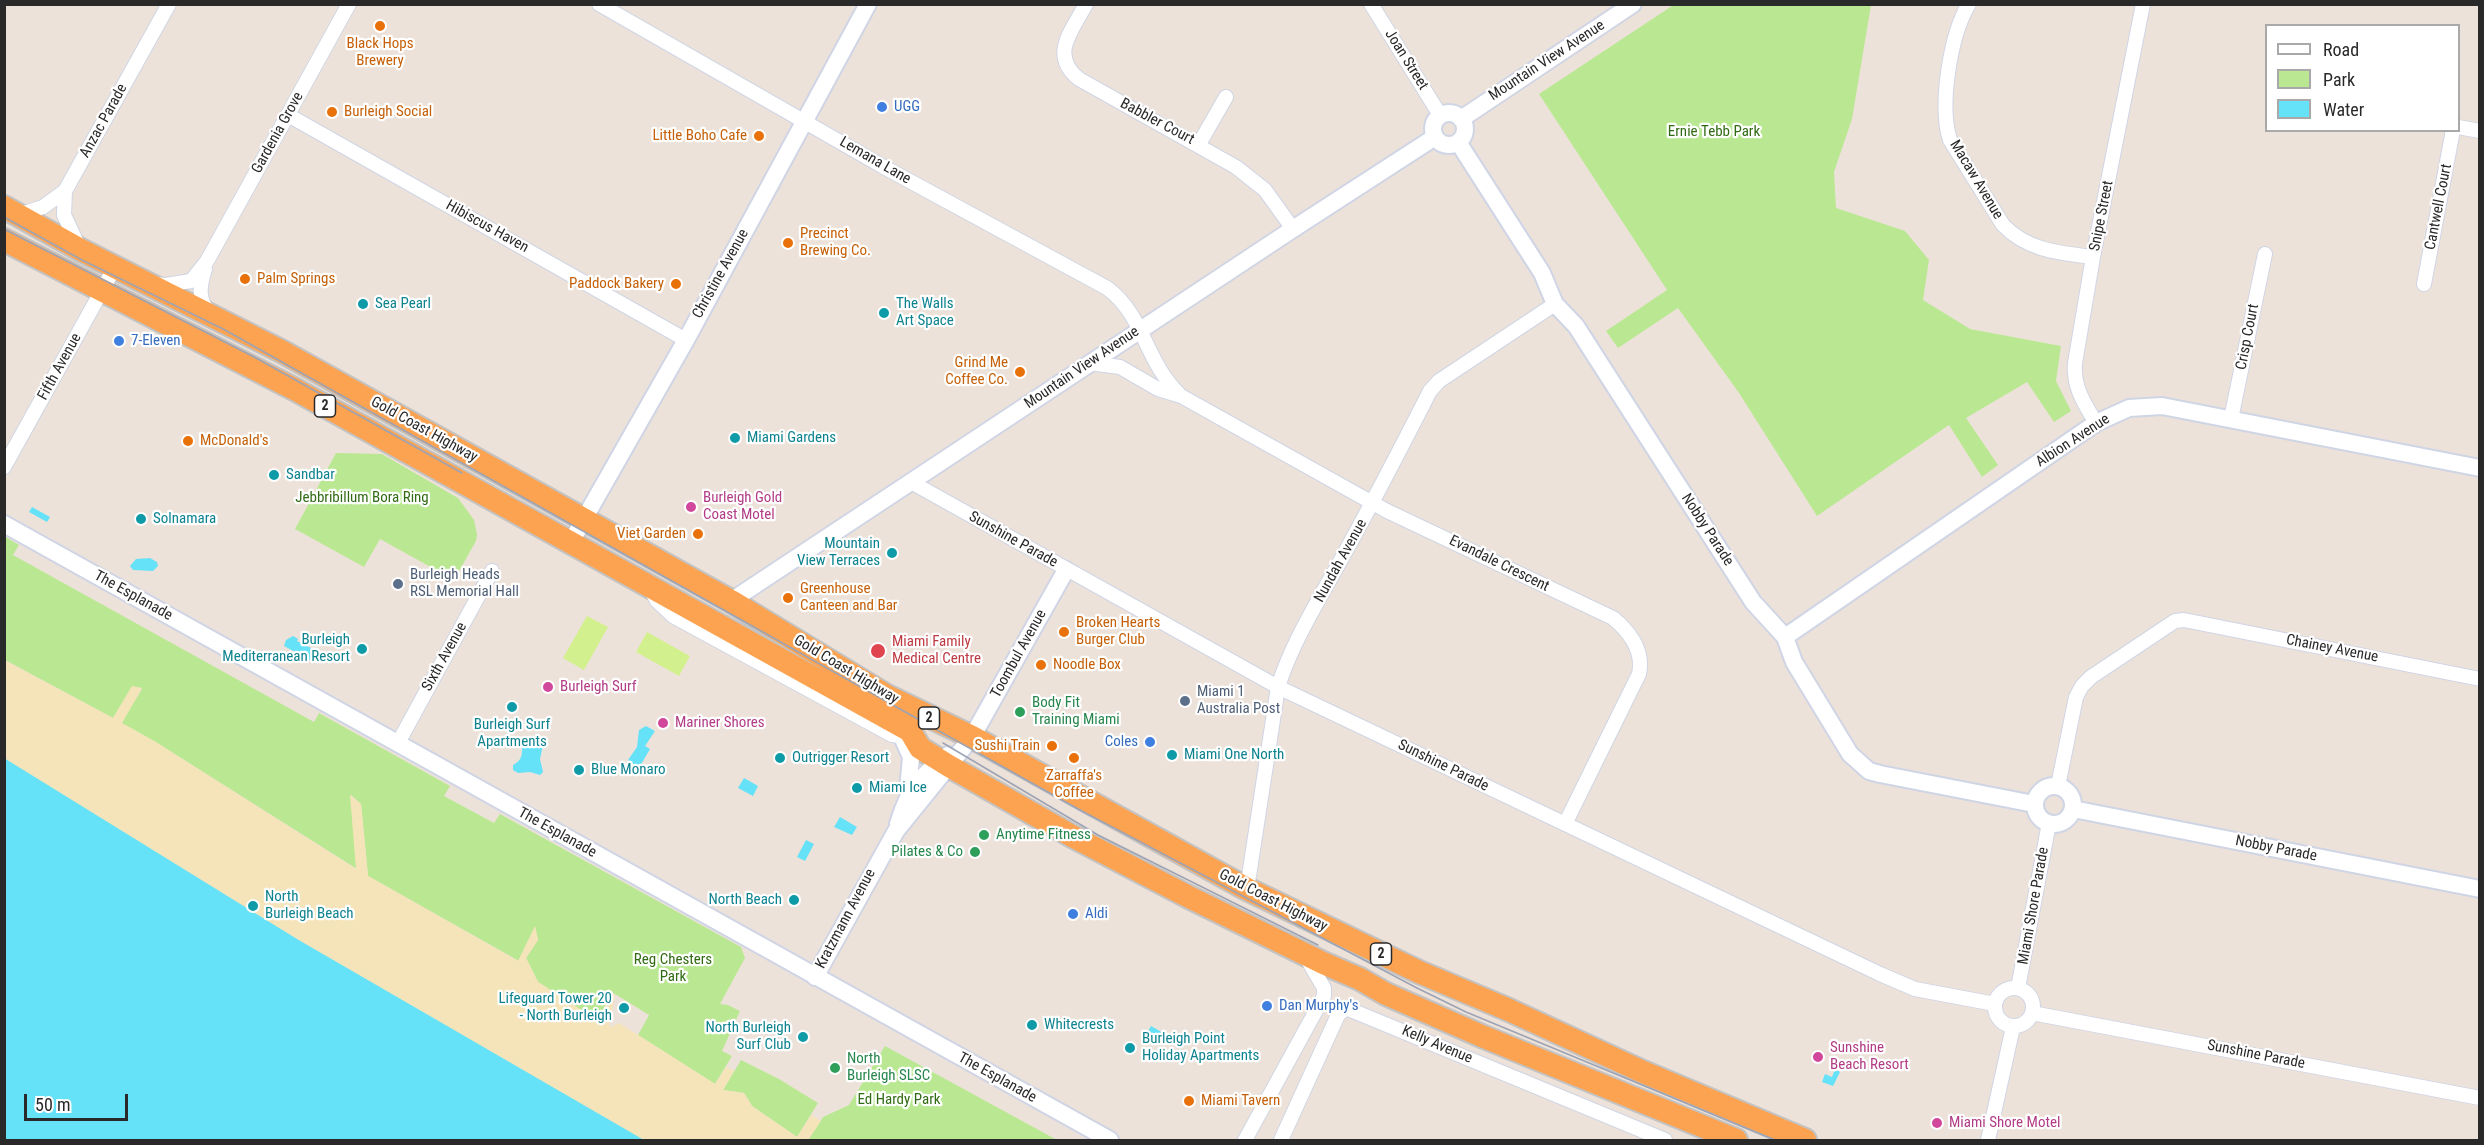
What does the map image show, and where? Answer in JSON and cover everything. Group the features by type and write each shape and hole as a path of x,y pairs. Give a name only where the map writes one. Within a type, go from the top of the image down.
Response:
{"highway":[{"name":"Gold Coast Highway","path":"11,211 147,283 188,291 213,316 294,358 731,602 887,696 972,737 1247,889 1419,972 1509,1010 1642,1072 1805,1140"},
{"name":"Gold Coast Highway","path":"4,240 296,390 571,542 648,585 892,729 945,763 1072,836 1386,994 1484,1037 1736,1140"}],"street":[{"name":"Anzac Parade","path":"11,211 43,207 65,191 169,4"},
{"name":"Gardenia Grove","path":"188,291 350,4"},
{"name":"Lemana Lane","path":"599,4 620,9 882,166 1107,288 1125,303 1139,330"},
{"name":"Christine Avenue","path":"571,542 686,340 868,4"},
{"name":"Babbler Court","path":"1086,4 1065,43 1065,62 1071,73 1079,80 1199,144 1236,167 1265,190 1293,229"},
{"name":"Joan Street","path":"1371,4 1440,115"},
{"name":"Mountain View Avenue","path":"1461,119 1633,4"},
{"name":"Macaw Avenue","path":"1969,4 1959,27 1946,84 1946,128 1950,140 2003,225 2014,237 2042,249 2093,257"},
{"name":"Snipe Street","path":"2096,423 2076,388 2074,377 2093,257 2143,4"},
{"path":"1199,144 1226,97"},
{"path":"1454,113 1461,119 1464,133 1458,142 1443,144 1435,137 1433,123 1440,115 1454,113"},
{"name":"Hibiscus Haven","path":"288,115 686,340"},
{"path":"2460,127 2480,131"},
{"name":"Cantwell Court","path":"2424,284 2453,132"},
{"name":"Mountain View Avenue","path":"731,602 1089,363 1435,137"},
{"name":"Nobby Parade","path":"1458,142 1542,273 1555,304 1575,326 1753,602 1785,637 1794,662 1855,759 1869,771 2034,804"},
{"path":"65,191 64,215 68,228 81,250"},
{"name":"Crisp Court","path":"2231,419 2265,254"},
{"name":"Gardenia Grove","path":"207,261 200,292 202,304 213,316"},
{"name":"Fifth Avenue","path":"4,467 115,267"},
{"path":"180,329 188,291"},
{"name":"Nundah Avenue","path":"1247,889 1278,687 1283,671 1323,592 1373,503 1430,391 1439,381 1555,304"},
{"name":"Evandale Crescent","path":"1139,330 1159,371 1181,396"},
{"name":"Evandale Crescent","path":"1089,363 1120,367 1158,388 1181,396 1373,503 1613,618 1625,628 1635,643 1641,663 1639,674 1565,824"},
{"name":"Albion Avenue","path":"1785,637 2096,423 2129,408 2150,406 2231,419 2480,468"},
{"name":"Sunshine Parade","path":"911,482 1278,687 1915,989 1995,1004"},
{"name":"The Esplanade","path":"4,524 1110,1140"},
{"name":"Toombul Avenue","path":"972,737 1066,570"},
{"name":"Sixth Avenue","path":"398,743 492,571"},
{"name":"Chainey Avenue","path":"2058,786 2076,697 2082,686 2091,677 2165,626 2184,620 2480,679"},
{"path":"892,729 911,765 906,798"},
{"name":"Kratzmann Avenue","path":"815,977 896,831 945,763 972,737"},
{"name":"Kratzmann Avenue","path":"896,831 906,798 922,776 945,763"},
{"path":"2058,786 2068,792 2073,809 2066,819 2055,824 2038,816 2034,804 2042,790 2046,787 2058,786"},
{"name":"Nobby Parade","path":"2073,809 2480,889"},
{"name":"Miami Shore Parade","path":"2018,988 2049,823"},
{"path":"1245,1140 1324,996 1325,991 1320,978 1303,953"},
{"path":"2018,988 2029,995 2033,1007 2025,1023 2013,1027 1997,1017 1995,1004 2001,993 2018,988"},
{"name":"Kelly Avenue","path":"1281,1140 1338,1015 1346,1008 1665,1140"},
{"name":"Sunshine Parade","path":"2032,1013 2480,1098"},
{"path":"1988,1140 2013,1027"}],"green space":[{"name":"Ernie Tebb Park","path":"1675,4 1871,5 1852,119 1834,172 1836,208 1905,231 1929,260 1923,300 1970,329 2061,346 2056,381 2071,411 2054,422 2027,382 1966,418 1998,465 1982,477 1949,425 1817,516 1739,393 1678,308 1618,348 1606,331 1667,290 1539,94"},
{"name":"Jebbribillum Bora Ring","path":"336,453 382,454 458,498 474,520 477,534 476,541 454,580 380,539 364,567 295,529"},
{"name":"Reg Chesters Park","path":"4,536 19,545 13,555 314,722 319,713 450,786 444,796 494,823 500,814 741,947 745,958 720,1004 740,1011 722,1051 732,1056 715,1084 638,1035 649,1015 615,994 610,992 602,1015 583,1011 538,982 526,958 538,940 535,927 519,961 368,876 361,804 351,795 357,869 154,741 121,723 142,689 132,687 113,718 5,660"},
{"path":"587,616 608,627 584,670 563,658"},
{"path":"647,632 690,656 679,676 636,652"},
{"name":"Ed Hardy Park","path":"885,1046 1057,1140 808,1140 823,1117 849,1105"},
{"path":"741,1060 779,1079 818,1103 797,1137 752,1106 744,1093 723,1090"}],"sand":[{"name":"North Burleigh Beach","path":"4,660 113,718 132,686 142,688 122,723 356,869 350,795 361,804 368,876 518,961 535,926 538,940 526,958 538,982 583,1011 602,1015 610,992 615,994 609,1028 619,1023 715,1084 726,1067 734,1071 723,1090 744,1093 752,1106 797,1137 811,1115 821,1121 808,1140 444,1140 5,858"}],"water":[{"path":"32,507 50,517 47,522 29,512"},
{"path":"150,558 157,562 158,566 153,571 133,570 130,566 136,559"},
{"path":"293,636 298,639 297,641 313,649 312,661 284,646 286,640"},
{"path":"646,726 655,731 645,746 650,749 639,768 628,760 637,747 639,730"},
{"path":"540,742 543,745 540,759 543,772 540,775 530,772 518,773 513,770 513,765 519,761 521,756 523,743 531,744"},
{"path":"4,758 297,939 644,1140 5,1140"},
{"path":"744,778 758,786 753,796 738,788"},
{"path":"840,817 857,827 852,835 834,827"},
{"path":"806,840 814,844 805,861 797,857"},
{"path":"1151,1026 1165,1034 1159,1044 1147,1033"},
{"path":"1835,1069 1840,1072 1833,1086 1822,1082 1825,1074 1832,1077"}],"tram line":[{"path":"4,217 82,260 225,330 1078,809 1417,988 1466,1012 1775,1140"},
{"path":"4,229 256,358 462,473"},
{"path":"943,743 1098,835 1318,945"}],"place":[{"name":"Black Hops Brewery","path":"380,26"},
{"name":"UGG","path":"882,107"},
{"name":"Burleigh Social","path":"332,112"},
{"name":"Little Boho Cafe","path":"759,136"},
{"name":"Precinct Brewing Co.","path":"788,243"},
{"name":"Palm Springs","path":"245,279"},
{"name":"Paddock Bakery","path":"676,284"},
{"name":"Sea Pearl","path":"363,304"},
{"name":"The Walls Art Space","path":"884,313"},
{"name":"7-Eleven","path":"119,341"},
{"name":"Grind Me Coffee Co.","path":"1020,372"},
{"name":"Miami Gardens","path":"735,438"},
{"name":"McDonald's","path":"188,441"},
{"name":"Sandbar","path":"274,475"},
{"name":"Burleigh Gold Coast Motel","path":"691,507"},
{"name":"Solnamara","path":"141,519"},
{"name":"Viet Garden","path":"698,534"},
{"name":"Mountain View Terraces","path":"892,553"},
{"name":"Burleigh Heads RSL Memorial Hall","path":"398,584"},
{"name":"Greenhouse Canteen and Bar","path":"788,598"},
{"name":"Broken Hearts Burger Club","path":"1064,632"},
{"name":"Burleigh Mediterranean Resort","path":"362,649"},
{"name":"Miami Family Medical Centre","path":"878,651"},
{"name":"Noodle Box","path":"1041,665"},
{"name":"Burleigh Surf","path":"548,687"},
{"name":"Miami 1 Australia Post","path":"1185,701"},
{"name":"Burleigh Surf Apartments","path":"512,707"},
{"name":"Body Fit Training Miami","path":"1020,712"},
{"name":"Mariner Shores","path":"663,723"},
{"name":"Coles","path":"1150,742"},
{"name":"Sushi Train","path":"1052,746"},
{"name":"Miami One North","path":"1172,755"},
{"name":"Outrigger Resort","path":"780,758"},
{"name":"Zarraffa's Coffee","path":"1074,758"},
{"name":"Blue Monaro","path":"579,770"},
{"name":"Miami Ice","path":"857,788"},
{"name":"Anytime Fitness","path":"984,835"},
{"name":"Pilates & Co","path":"975,852"},
{"name":"North Beach","path":"794,900"},
{"name":"North Burleigh Beach","path":"253,906"},
{"name":"Aldi","path":"1073,914"},
{"name":"Dan Murphy's","path":"1267,1006"},
{"name":"Lifeguard Tower 20 - North Burleigh","path":"624,1008"},
{"name":"Whitecrests","path":"1032,1025"},
{"name":"North Burleigh Surf Club","path":"803,1037"},
{"name":"Burleigh Point Holiday Apartments","path":"1130,1048"},
{"name":"Sunshine Beach Resort","path":"1818,1057"},
{"name":"North Burleigh SLSC","path":"835,1068"},
{"name":"Miami Tavern","path":"1189,1101"},
{"name":"Miami Shore Motel","path":"1937,1123"}]}
